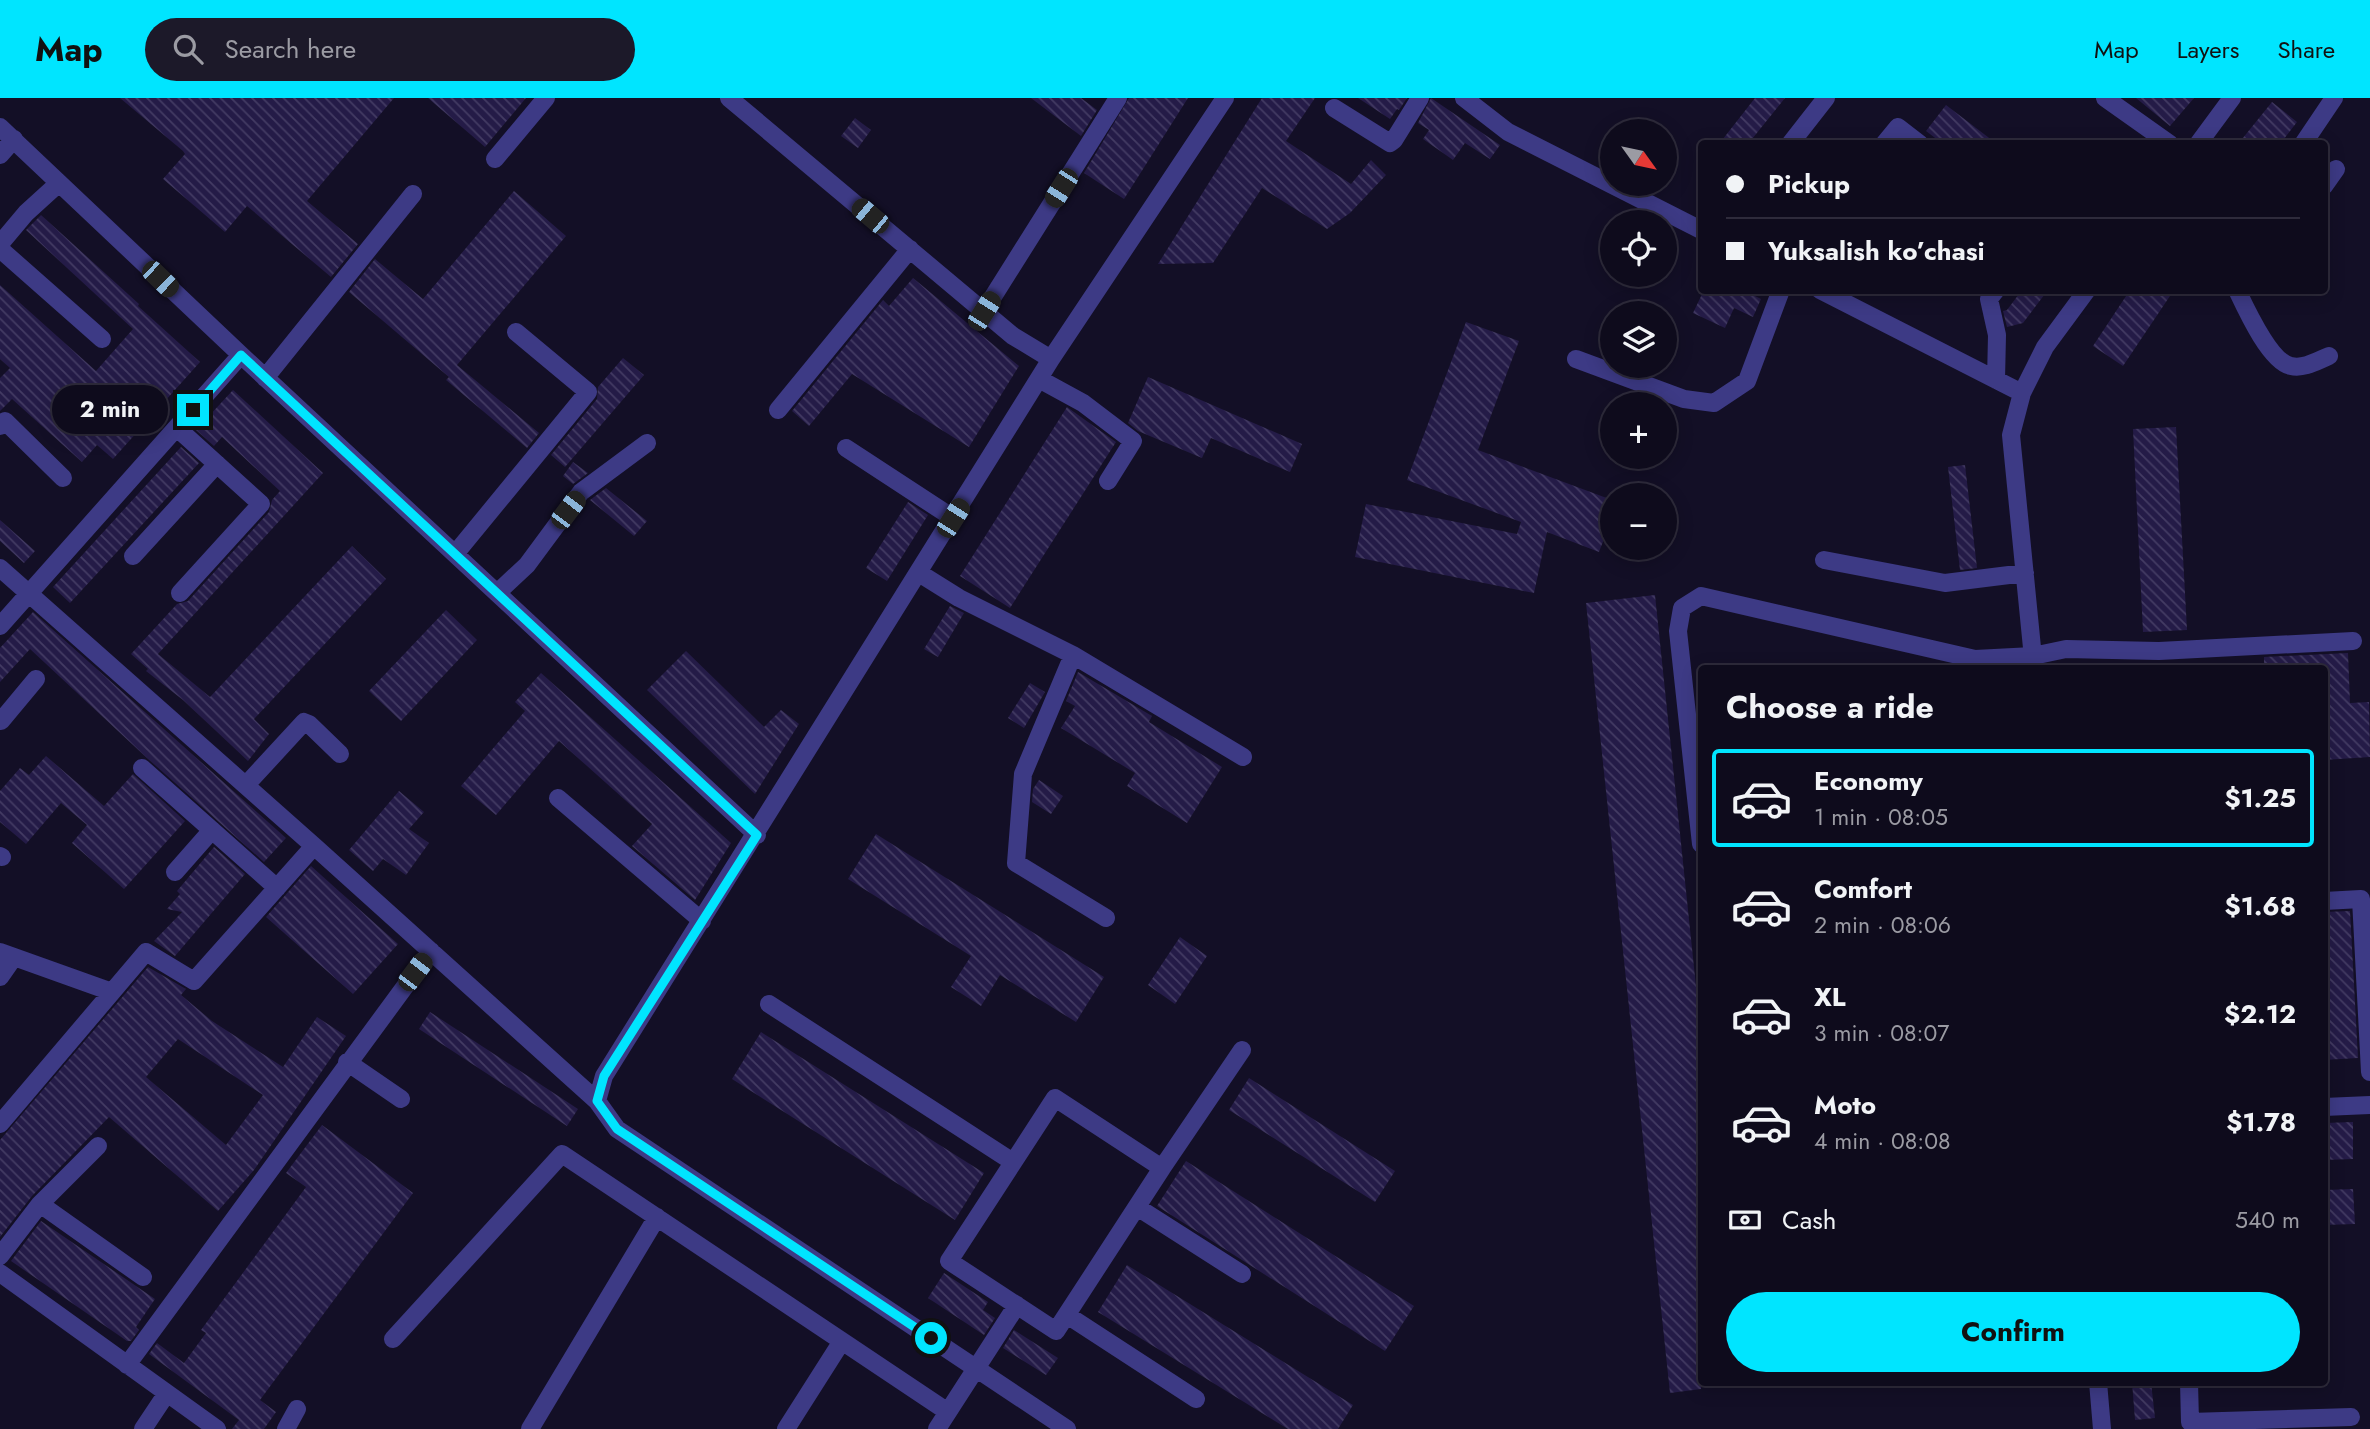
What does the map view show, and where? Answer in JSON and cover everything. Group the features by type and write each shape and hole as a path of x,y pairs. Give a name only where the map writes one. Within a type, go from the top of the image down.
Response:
{"street":[{"path":"729,98 1013,336 1051,359"},
{"path":"984,311 1118,98"},
{"path":"597,1101 604,1076 757,835 1051,359 1225,98"},
{"path":"1334,108 1390,143 1420,98"},
{"path":"1793,140 1826,98"},
{"path":"2105,98 2164,140"},
{"path":"2201,140 2232,98"},
{"path":"2306,140 2334,98"},
{"path":"1469,100 1508,132 1698,228"},
{"path":"495,159 538,101"},
{"path":"0,127 265,378 757,835"},
{"path":"1887,140 1898,127 1915,140"},
{"path":"0,155 13,139"},
{"path":"2328,180 2336,169"},
{"path":"59,183 26,213 0,246 102,339"},
{"path":"265,378 413,194"},
{"path":"778,410 910,249"},
{"path":"1576,359 1684,399 1714,403 1747,381 1780,294"},
{"path":"1828,294 2022,393"},
{"path":"1987,294 1997,335 1996,380"},
{"path":"2033,662 2011,435 2022,393 2045,346 2084,294"},
{"path":"2239,294 2249,317 2274,355 2290,366 2306,366 2329,356"},
{"path":"455,554 588,392 516,332"},
{"path":"0,626 241,355"},
{"path":"1039,379 1083,403 1133,442 1108,481"},
{"path":"0,426 5,421 63,478"},
{"path":"177,428 261,504 180,593"},
{"path":"497,593 527,565 581,492 648,443"},
{"path":"846,448 953,518"},
{"path":"133,556 216,464"},
{"path":"1824,559 1945,583 2025,573"},
{"path":"0,568 597,1101 617,1129 1067,1429"},
{"path":"919,573 959,598 1073,655 1243,757"},
{"path":"1698,816 1678,631 1682,608 1701,596 1975,659 2033,662 2066,649 2159,651 2353,641"},
{"path":"1073,655 1023,774 1016,863 1106,918"},
{"path":"0,720 36,679"},
{"path":"246,785 304,722 340,754"},
{"path":"142,768 277,888"},
{"path":"558,798 702,921"},
{"path":"175,872 212,830"},
{"path":"0,1124 146,952 194,981 314,846"},
{"path":"2328,901 2361,899 2370,1072"},
{"path":"127,1365 431,951"},
{"path":"0,977 7,955 112,992"},
{"path":"769,1004 1013,1162"},
{"path":"1162,1168 1055,1098 948,1261 1056,1331 1242,1049"},
{"path":"347,1062 401,1099"},
{"path":"2328,1107 2370,1105"},
{"path":"0,1256 40,1204 98,1146"},
{"path":"393,1339 562,1154 948,1412"},
{"path":"40,1204 143,1277"},
{"path":"1137,1207 1242,1274"},
{"path":"530,1429 657,1217"},
{"path":"0,1273 217,1429"},
{"path":"937,1429 1017,1305"},
{"path":"1067,1315 1196,1399"},
{"path":"786,1429 842,1341"},
{"path":"2098,1386 2102,1429"},
{"path":"2189,1386 2191,1426 2351,1417"},
{"path":"143,1429 167,1393"},
{"path":"286,1429 297,1409"}],"building":[{"path":"120,98 394,98 307,201 358,244 331,277 247,206 225,232 163,179 185,154 183,151"},
{"path":"428,98 526,98 485,147"},
{"path":"1031,98 1081,98 1097,110 1081,136"},
{"path":"1129,98 1188,98 1124,199 1084,173"},
{"path":"1262,98 1315,98 1286,141 1351,184 1371,160 1386,175 1350,213 1327,229 1262,188 1213,263 1158,264"},
{"path":"1358,98 1407,98 1390,119"},
{"path":"1431,98 1500,145 1490,159 1465,143 1453,160 1423,139 1429,130 1418,123"},
{"path":"1755,98 1785,98 1751,140 1722,140"},
{"path":"2136,98 2194,98 2170,126"},
{"path":"2272,102 2297,122 2283,140 2241,140"},
{"path":"1946,105 1992,140 1938,140 1926,131"},
{"path":"855,118 871,130 858,148 841,136"},
{"path":"514,191 566,236 457,365 539,433 527,448 446,380 449,377 349,292 375,259 423,299"},
{"path":"41,215 200,362 113,459 97,445 82,462 12,399 0,411 0,378 10,368 0,359 0,285 96,371 133,329 26,230"},
{"path":"913,278 1019,366 969,447 852,374 809,426 792,411 883,300 889,306"},
{"path":"1702,294 1751,294 1761,299 1753,317 1734,308 1725,328 1693,313"},
{"path":"2019,294 2045,294 2023,323 2007,327 2003,311 2007,310"},
{"path":"2127,294 2171,294 2123,366 2093,346"},
{"path":"1466,322 1519,341 1478,450 1600,496 1600,549 1599,552 1547,532 1534,593 1355,557 1366,504 1517,534 1521,522 1407,480"},
{"path":"623,358 644,375 565,467 551,455 597,399 598,387"},
{"path":"1148,377 1302,444 1290,472 1211,438 1202,458 1138,431 1128,423"},
{"path":"233,390 323,473 158,654 210,697 352,546 386,579 254,719 269,734 248,761 183,700 146,671 148,669 131,654 177,604 188,601 269,512 272,500 280,491 222,437 214,446 196,430"},
{"path":"1067,407 1116,442 1010,608 960,576"},
{"path":"2176,427 2187,630 2143,632 2133,429"},
{"path":"181,447 199,463 70,603 53,587"},
{"path":"573,462 588,473 573,484 563,476"},
{"path":"1965,465 1977,568 1960,570 1948,467"},
{"path":"606,488 647,521 634,536 590,500"},
{"path":"908,502 928,515 887,581 866,568"},
{"path":"0,520 35,551 24,563 0,541"},
{"path":"1655,595 1698,1005 1698,1386 1701,1386 1701,1389 1670,1393 1586,603"},
{"path":"950,606 964,613 938,657 924,649"},
{"path":"446,610 477,640 401,721 369,691"},
{"path":"33,612 286,838 264,862 30,649 0,682 0,648"},
{"path":"686,651 764,727 781,710 799,724 755,794 647,690"},
{"path":"2348,653 2350,703 2369,702 2370,757 2328,760 2328,665 2264,665 2264,657"},
{"path":"1078,672 1152,716 1149,722 1222,767 1187,823 1127,786 1135,773 1061,728 1075,706 1066,701"},
{"path":"541,673 731,843 695,900 632,846 652,824 559,741 496,815 461,786 525,711 515,702"},
{"path":"1030,683 1045,692 1024,728 1008,718"},
{"path":"46,756 104,806 133,774 185,821 124,889 72,843 87,825 61,803 26,844 0,822 0,791 20,768 29,775"},
{"path":"1039,780 1063,796 1051,814 1032,802 1033,789"},
{"path":"399,791 424,812 409,829 429,843 406,875 383,859 373,871 349,850"},
{"path":"876,834 1104,977 1076,1022 1000,975 981,1006 951,987 971,956 848,879"},
{"path":"214,847 245,874 175,956 154,941 182,912 167,909 180,894 177,891"},
{"path":"311,866 398,944 353,994 266,917"},
{"path":"2350,911 2358,1058 2328,1060 2328,912"},
{"path":"1180,937 1207,956 1175,1004 1148,985"},
{"path":"148,967 186,989 181,995 212,1021 283,1067 317,1017 346,1036 254,1170 218,1211 109,1117 32,1196 0,1237 0,1140","holes":["178,1039 263,1095 226,1145 146,1077"]},
{"path":"430,1012 578,1109 567,1126 419,1029"},
{"path":"761,1032 984,1173 955,1220 732,1079"},
{"path":"1249,1078 1395,1171 1375,1202 1229,1110"},
{"path":"2353,1122 2353,1159 2328,1160 2328,1123"},
{"path":"322,1125 413,1193 260,1400 276,1412 264,1429 232,1429 239,1420 149,1354 157,1343 184,1363 206,1333 201,1330 306,1187 286,1173"},
{"path":"1186,1161 1414,1306 1385,1351 1157,1206"},
{"path":"2353,1189 2355,1224 2328,1225 2328,1190"},
{"path":"41,1221 155,1299 136,1327 139,1330 131,1341 127,1341 11,1261"},
{"path":"1127,1265 1353,1405 1338,1429 1288,1429 1098,1312"},
{"path":"944,1273 988,1302 983,1310 995,1318 984,1335 928,1298"},
{"path":"1014,1330 1058,1358 1046,1375 1003,1348"},
{"path":"2132,1386 2151,1386 2155,1418 2135,1420"}],"route":[{"path":"193,410 241,355 757,835 604,1076 597,1101 617,1129 931,1338"}]}
